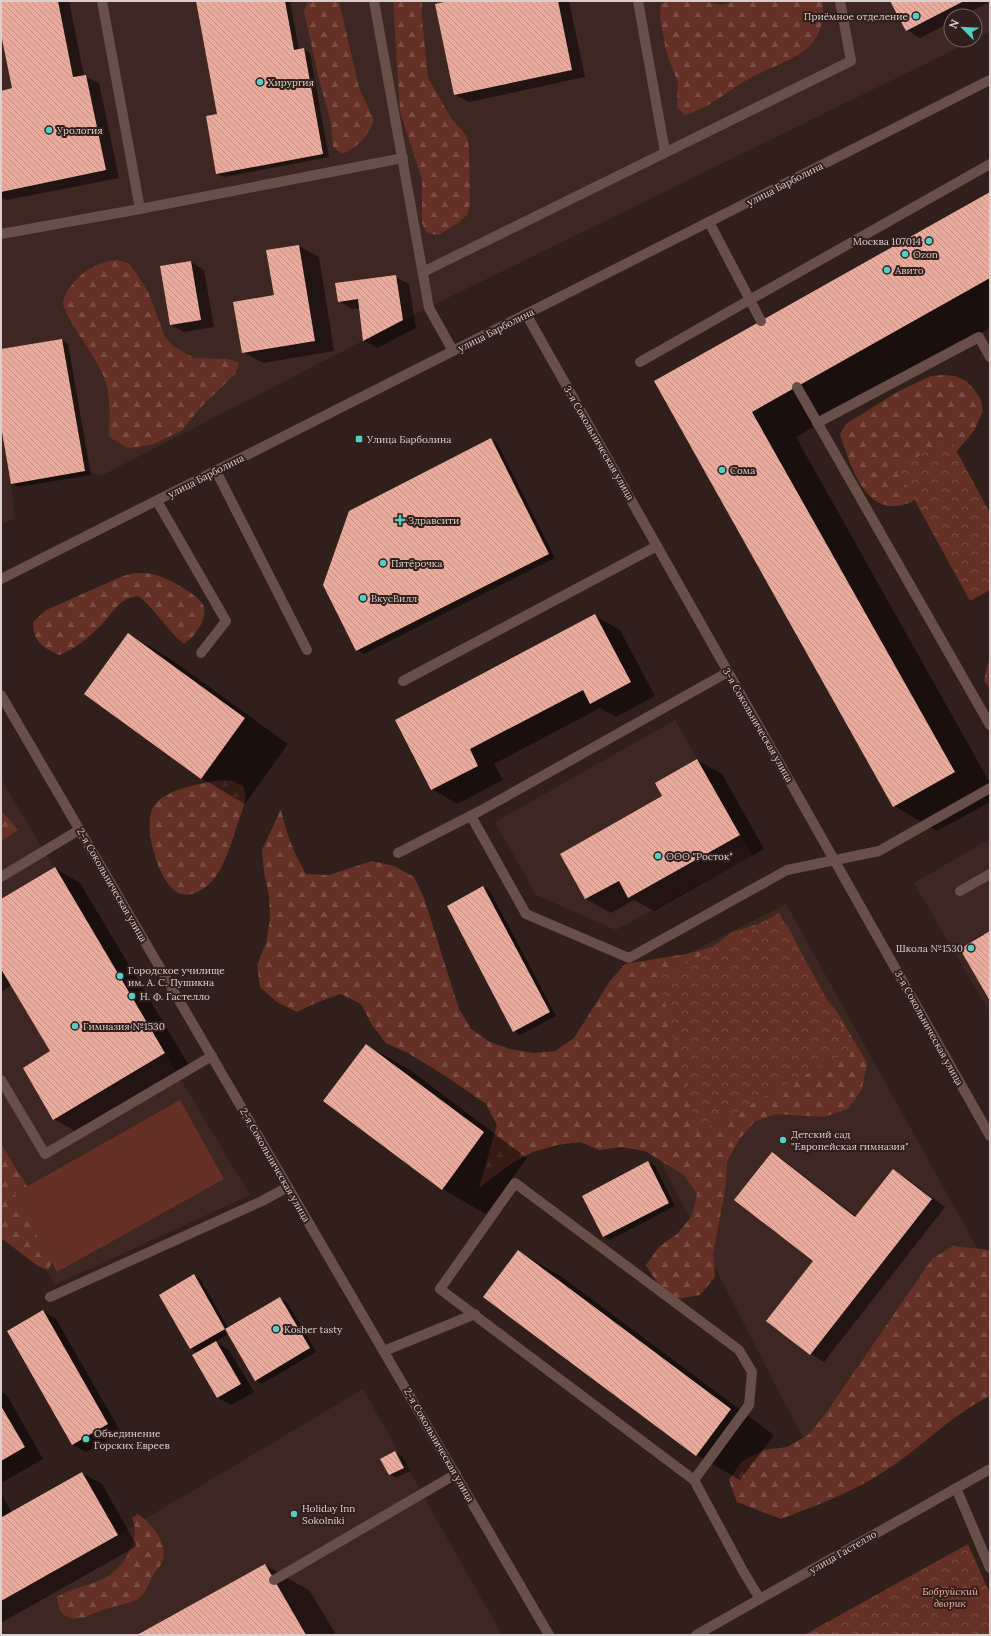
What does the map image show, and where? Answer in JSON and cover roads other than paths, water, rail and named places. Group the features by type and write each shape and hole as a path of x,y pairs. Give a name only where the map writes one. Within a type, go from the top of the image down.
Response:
{"street":[{"path":"102,1 140,209"},
{"path":"374,1 429,308 453,351"},
{"path":"638,1 665,152"},
{"path":"423,272 851,61 840,1"},
{"name":"улица Барболина","path":"1,579 990,80"},
{"path":"1,234 140,209 403,158"},
{"path":"640,362 990,164"},
{"path":"710,222 761,321"},
{"name":"3-я Сокольническая улица","path":"526,314 990,1136"},
{"path":"817,423 979,337 990,357"},
{"path":"797,387 990,725"},
{"path":"216,470 307,650"},
{"path":"157,500 226,622 201,652"},
{"path":"403,682 657,546"},
{"path":"398,853 471,816 728,672"},
{"name":"2-я Сокольническая улица","path":"1,695 549,1635"},
{"path":"471,816 526,914 629,958 787,870 879,851 990,788"},
{"path":"1,876 79,830"},
{"path":"960,891 990,874"},
{"path":"1,1080 45,1154 212,1056"},
{"path":"694,1480 749,1405 752,1372 739,1350 515,1183 440,1289 694,1480 742,1571 760,1599"},
{"path":"50,1297 262,1201 288,1187"},
{"path":"384,1351 475,1314"},
{"name":"улица Гастелло","path":"696,1635 990,1469"},
{"path":"274,1580 456,1474"},
{"path":"956,1488 990,1568"}],"place":[{"name":"Приёмное отделение","path":"916,16"},
{"name":"Хирургия","path":"260,82"},
{"name":"Урология","path":"49,130"},
{"name":"Москва 107014","path":"929,241"},
{"name":"Ozon","path":"905,254"},
{"name":"Авито","path":"887,270"},
{"name":"Улица Барболина","path":"359,439"},
{"name":"Сома","path":"722,470"},
{"name":"Здравсити","path":"400,520"},
{"name":"Пятёрочка","path":"383,563"},
{"name":"ВкусВилл","path":"363,598"},
{"name":"ООО \"Росток\"","path":"658,856"},
{"name":"Школа №1530","path":"971,948"},
{"name":"Городское училище им. А. С. Пушикна","path":"120,976"},
{"name":"Н. Ф. Гастелло","path":"132,996"},
{"name":"Гимназия №1530","path":"75,1026"},
{"name":"Детский сад \"Европейская гимназия\"","path":"783,1140"},
{"name":"Kosher tasty","path":"276,1329"},
{"name":"Объединение Горских Евреев","path":"86,1439"},
{"name":"Holiday Inn Sokolniki","path":"294,1514"}],"park label":[{"name":"Бобруйский дворик","path":"950,1596"}]}
